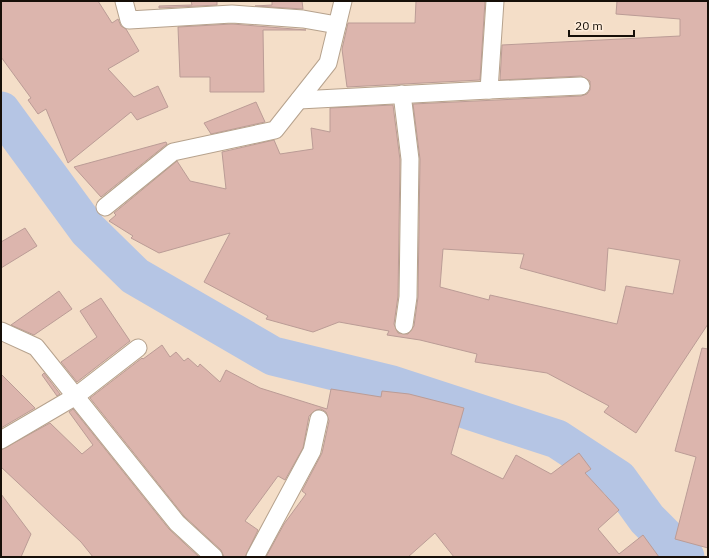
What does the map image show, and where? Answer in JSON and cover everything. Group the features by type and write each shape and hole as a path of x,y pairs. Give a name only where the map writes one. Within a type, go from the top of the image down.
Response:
{"street":[{"path":"124,1 129,20 232,14 303,19 337,25"},
{"path":"105,207 173,152 275,130 328,63 343,1"},
{"path":"489,90 496,1"},
{"path":"299,100 581,86"},
{"path":"402,94 410,159 408,297 404,325"},
{"path":"1,331 36,347 177,523 214,557"},
{"path":"1,440 76,396 138,348"},
{"path":"255,557 312,451 319,419"}],"building":[{"path":"1,1 98,1 112,23 118,19 121,26 126,29 139,51 108,69 134,97 158,86 168,107 137,120 131,112 68,163 46,109 38,114 28,100 31,98 1,57"},
{"path":"191,1 217,1 217,5 159,8 159,6 192,5"},
{"path":"272,1 302,1 303,9 255,6 272,5"},
{"path":"416,1 485,1 480,80 347,87 342,49 348,23 415,23"},
{"path":"617,1 708,1 708,324 636,433 604,412 609,406 547,373 475,362 477,354 420,340 387,335 389,331 339,322 313,332 266,319 268,316 204,282 230,233 159,253 131,238 133,236 109,221 116,215 114,213 177,161 190,181 226,189 222,152 274,140 280,154 313,149 311,128 330,132 330,108 393,105 400,160 398,296 394,324 398,333 408,334 414,326 418,297 420,159 413,104 581,96 587,94 590,90 590,81 581,76 500,80 502,45 680,36 680,19 616,14","holes":["608,248 680,260 673,294 626,286 617,324 490,295 489,300 440,287 443,249 524,254 520,268 605,291"]},
{"path":"232,24 306,30 263,30 264,92 210,92 210,77 180,77 178,27"},
{"path":"256,102 265,122 211,134 204,123"},
{"path":"166,142 167,144 101,197 74,167"},
{"path":"25,228 37,246 1,268 1,242"},
{"path":"59,291 72,309 34,335 11,325"},
{"path":"101,298 130,341 77,382 61,362 97,337 80,311"},
{"path":"162,345 170,357 176,352 184,361 188,358 198,367 200,364 220,382 226,370 260,388 327,409 331,389 381,397 382,391 409,394 464,408 451,454 503,479 516,455 551,474 579,453 591,469 585,473 619,510 598,529 619,554 643,535 659,557 454,557 435,533 408,557 266,557 284,524 306,494 302,491 322,453 329,421 326,412 321,409 316,410 309,416 303,448 285,480 278,476 245,521 258,530 245,557 224,557 221,550 184,516 90,398 142,358 143,359"},
{"path":"702,348 708,349 708,548 675,539 696,457 675,451"},
{"path":"44,373 60,394 57,396 42,375"},
{"path":"1,374 35,408 1,428"},
{"path":"73,409 169,529 199,557 93,557 81,542 1,467 1,450 50,423 82,454 93,445 69,412"},
{"path":"1,494 31,534 21,557 1,557"}],"waterway":[{"path":"1,111 88,230 135,276 273,356 392,385 557,439 618,479 647,519 685,557"}]}
